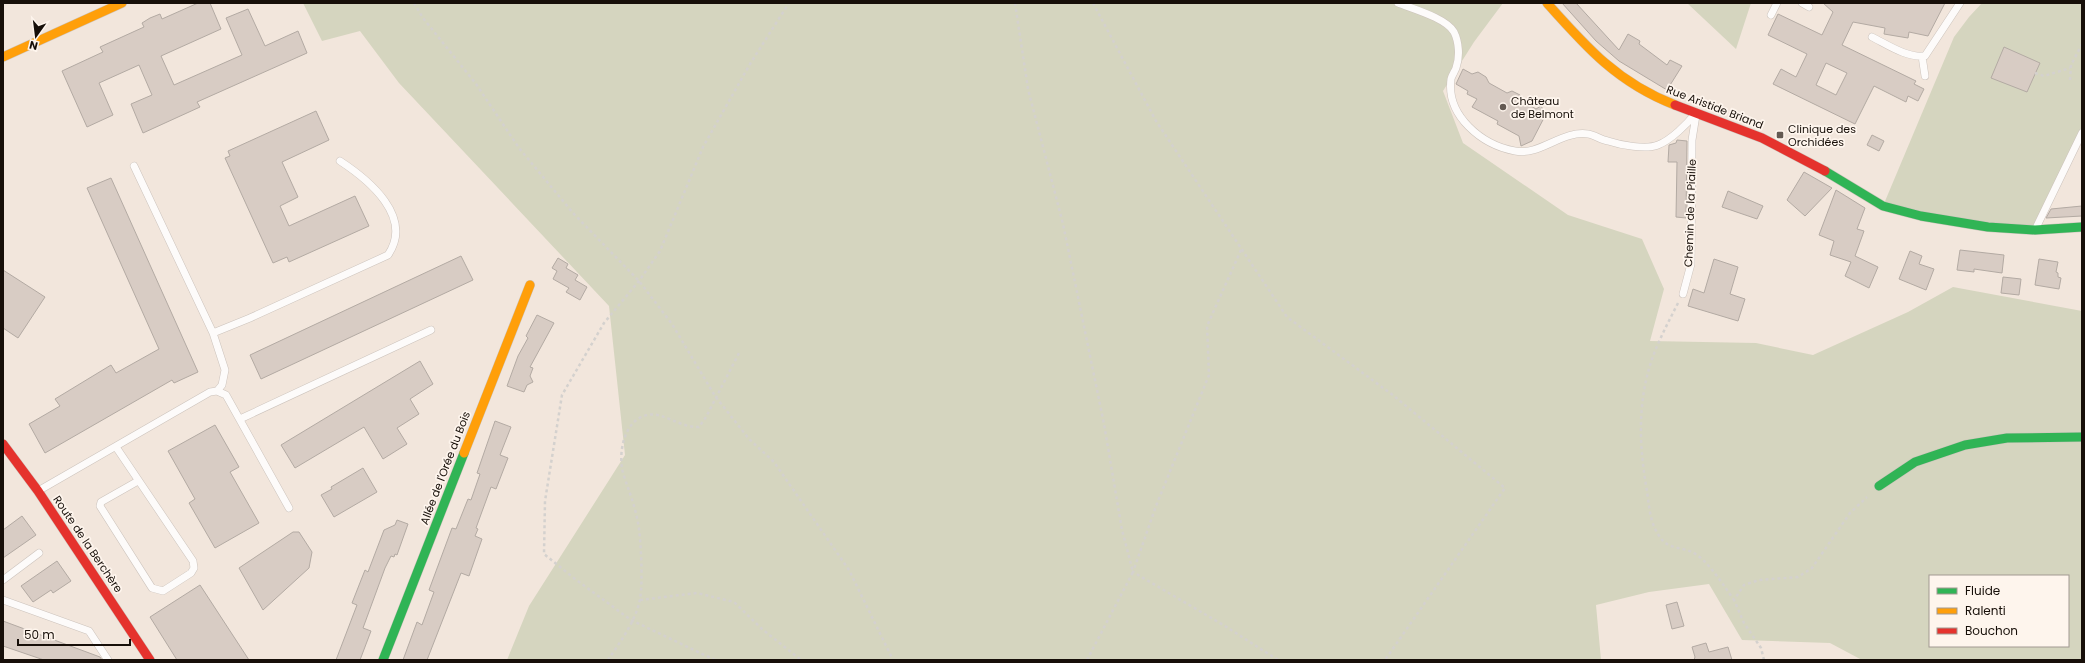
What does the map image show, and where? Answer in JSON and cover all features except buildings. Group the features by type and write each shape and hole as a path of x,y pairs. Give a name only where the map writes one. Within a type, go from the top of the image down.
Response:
{"street":[{"path":"3,57 122,3"},
{"name":"Rue Aristide Briand","path":"1547,3 1588,49 1612,70 1658,98 1762,138 1813,164 1883,206 1950,222 2035,230 2082,227"},
{"name":"Allée de l'Orée du Bois","path":"383,660 530,285"},
{"path":"1879,486 1916,462 1965,445 2007,438 2082,437"},
{"name":"Route de la Berchère","path":"3,444 38,491 150,660"}],"lane":[{"path":"1398,3 1439,20 1453,31 1459,48 1457,66 1452,78 1453,104 1469,128 1492,143 1516,151 1530,151 1554,140 1571,135 1588,134 1606,141 1634,147 1658,146 1687,125 1697,113"},
{"path":"1771,15 1777,3"},
{"path":"1802,3 1809,6"},
{"path":"1872,37 1903,52 1922,56 1929,53 1960,3"},
{"path":"1922,56 1925,76"},
{"name":"Chemin de la Piaille","path":"1683,294 1691,264 1692,140 1697,113"},
{"path":"2035,230 2082,133"},
{"path":"213,333 250,318 388,255 394,246 396,238 390,209 381,193 361,174 340,161"},
{"path":"134,166 213,333 225,370 222,385 217,391"},
{"path":"240,419 431,330"},
{"path":"38,491 210,392 217,391 226,395 289,508"},
{"path":"116,447 194,561 194,568 191,572 163,591 152,588 100,506 101,502 138,481"},
{"path":"3,580 39,553"},
{"path":"3,600 89,632 108,660"}],"path":[{"path":"414,3 423,18 476,84 519,148 573,213 638,281 672,324 716,396 750,438 774,462 849,570 893,660"},
{"path":"715,660 631,620 544,554 545,501 562,394 604,323 660,251 703,148 750,64 789,3"},
{"path":"1015,3 1028,89 1063,224 1100,402 1122,530 1133,572 1225,626 1278,660"},
{"path":"1093,3 1156,121 1241,250 1288,317 1394,396 1505,488 1385,660"},
{"path":"2070,80 2070,68 2082,44"},
{"path":"2035,73 2044,76 2070,68"},
{"path":"1087,660 1133,572 1156,506 1209,375 1207,326 1241,250"},
{"path":"1683,294 1657,345 1647,376 1641,407 1640,456 1652,524 1660,539 1674,547 1692,552 1713,570 1734,600 1744,623 1761,648 1764,660"},
{"path":"608,660 625,634 640,600 639,530 635,508 622,468 625,436 630,427 638,419 647,415 657,414 688,428 699,427 739,353"},
{"path":"1734,600 1744,585 1759,580 1798,577 1812,568 1850,513 1879,486"},
{"path":"640,600 697,593 734,602 762,629 801,660"}],"green space":[{"path":"303,3 1503,3 1474,42 1443,91 1463,143 1568,215 1642,239 1664,289 1650,341 1756,343 1813,355 1908,312 1953,287 2082,311 2082,660 1862,660 1830,643 1742,640 1709,584 1649,592 1596,605 1601,660 507,660 529,606 625,455 609,306 399,83 360,31 322,41"},
{"path":"1687,3 1751,3 1736,49"},
{"path":"1982,3 2082,3 2082,133 2035,230 1883,206 1954,37"}],"traffic: fast":[{"path":"1825,171 1883,206 1921,216 1988,227 2035,230 2082,227"},
{"path":"1879,486 1915,462 1965,445 2007,438 2082,437"},
{"path":"383,660 464,453"}],"traffic: slow":[{"path":"3,57 122,3"},
{"path":"1547,3 1590,49 1620,75 1655,96 1675,105"},
{"path":"464,453 530,285"}],"traffic: jam":[{"path":"1675,105 1762,138 1825,171"},
{"path":"3,444 38,491 150,660"}],"place":[{"name":"Château de Belmont","path":"1503,107"},
{"name":"Clinique des Orchidées","path":"1780,135"}]}
